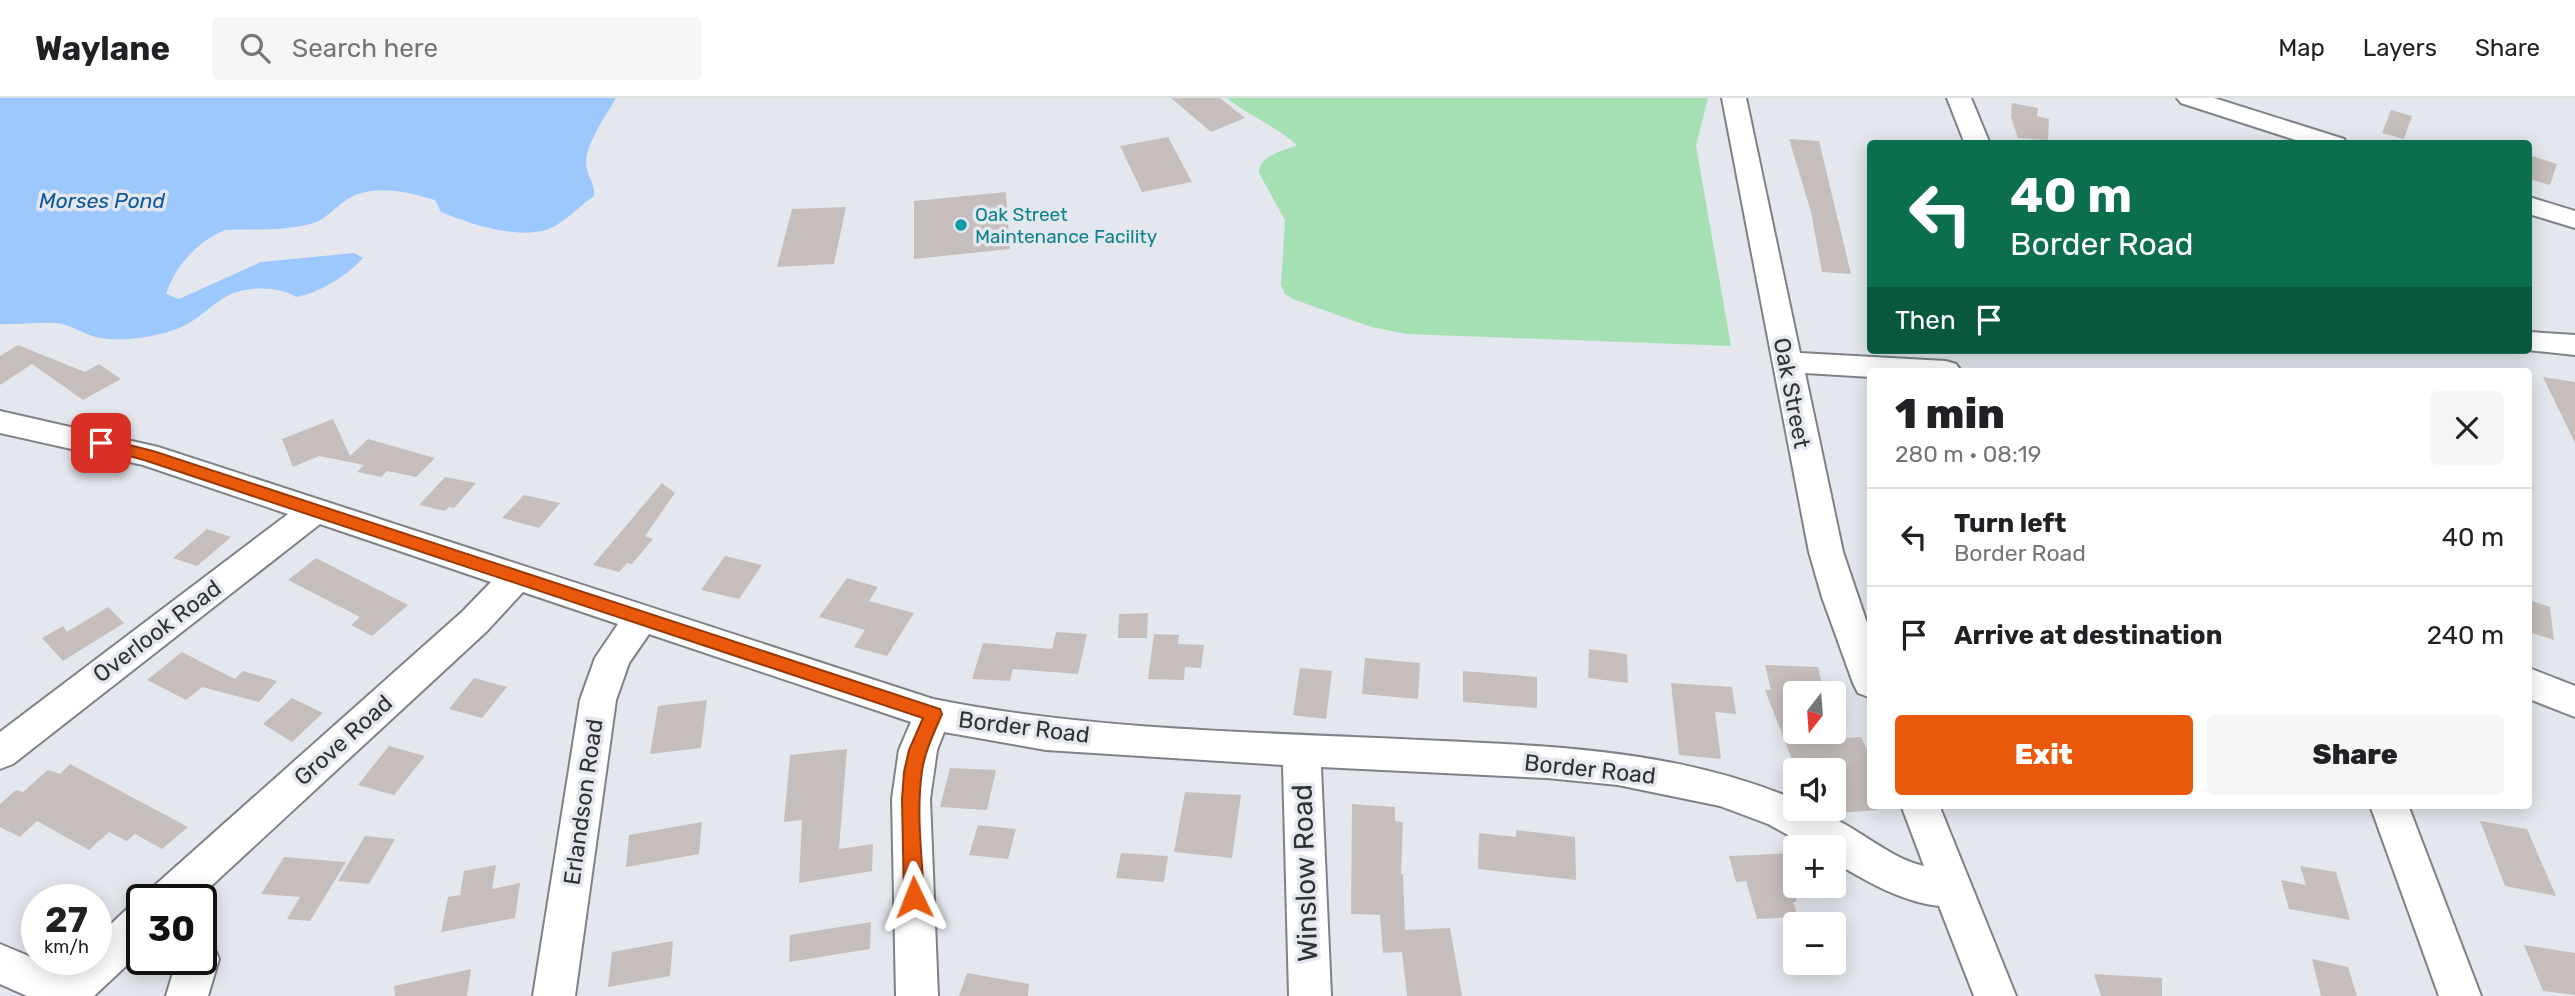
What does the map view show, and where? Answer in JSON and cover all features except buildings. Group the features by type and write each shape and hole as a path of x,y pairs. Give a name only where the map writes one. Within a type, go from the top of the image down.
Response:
{"street":[{"name":"Oak Street","path":"1734,98 1826,552 1839,597 1867,671"},
{"path":"1959,98 1976,140"},
{"path":"2189,98 2323,140"},
{"path":"2532,206 2575,220"},
{"path":"2532,341 2575,345"},
{"path":"1786,362 1893,368"},
{"name":"Border Road","path":"15,425 147,455 933,714 1046,734 1547,762 1644,772 1687,780 1770,806 1887,873 1913,883 1954,889"},
{"name":"Overlook Road","path":"0,753 315,511"},
{"name":"Grove Road","path":"186,884 475,621 516,578"},
{"name":"Erlandson Road","path":"554,996 598,699 613,658 640,618"},
{"path":"2532,684 2575,702"},
{"path":"917,996 911,799 918,750 933,714"},
{"name":"Winslow Road","path":"1301,750 1310,996"},
{"path":"1922,809 1995,996"},
{"path":"2390,809 2460,996"},
{"name":"Grove Road","path":"65,995 126,939"},
{"path":"0,964 37,979 65,995"},
{"path":"187,996 193,975"}],"green space":[{"path":"1227,98 1708,98 1696,146 1731,346 1407,334 1371,327 1293,299 1285,294 1281,285 1285,220 1259,173 1263,162 1268,158 1297,145"}],"water":[{"name":"Morses Pond","path":"0,98 616,98 597,130 587,156 586,164 594,196 549,229 523,233 494,229 441,212 435,200 400,191 364,192 353,196 312,224 276,229 225,230 215,235 197,248 182,264 166,294 179,299 261,262 354,253 363,258 332,283 296,297 273,289 236,292 179,328 150,336 110,339 60,324 0,324"}],"place":[{"name":"Oak Street Maintenance Facility","path":"961,225"}],"route":[{"path":"101,443 147,455 933,714 918,750 913,772 911,799 914,897"}]}
